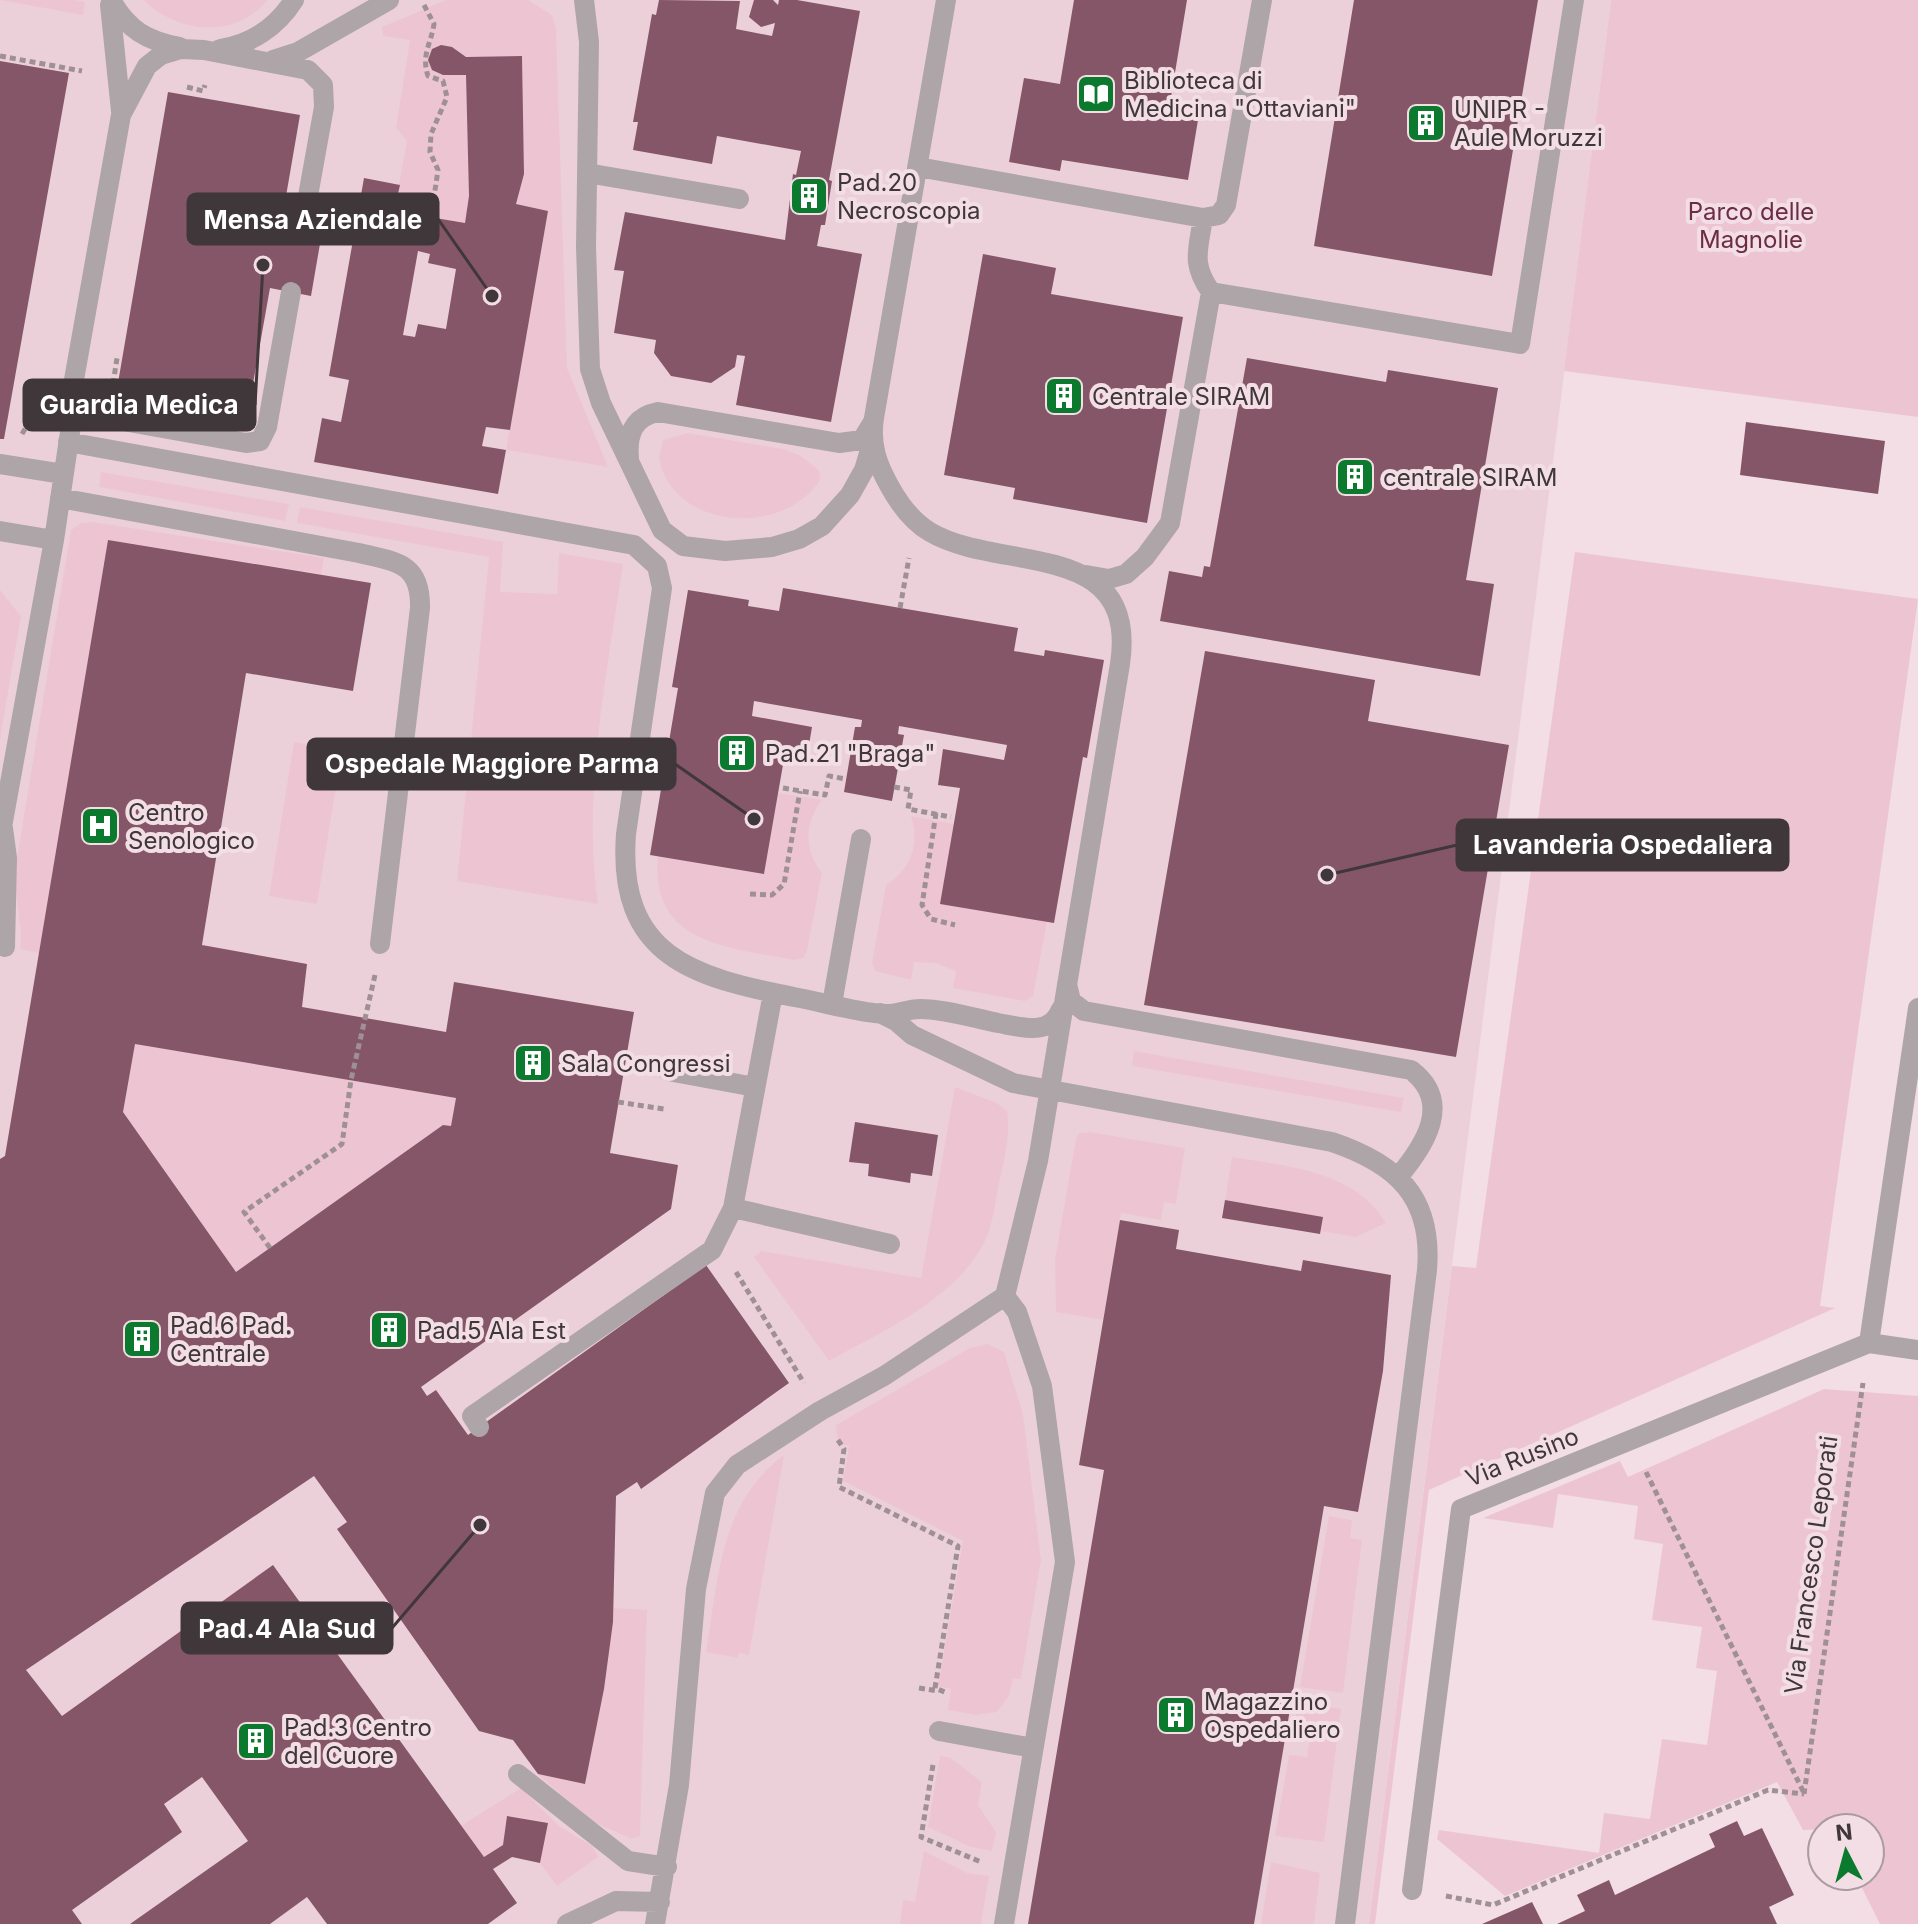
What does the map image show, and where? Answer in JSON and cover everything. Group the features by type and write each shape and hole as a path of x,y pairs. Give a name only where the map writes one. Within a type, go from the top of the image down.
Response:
{"street":[{"path":"110,0 119,15 138,34 161,43 308,70 324,90 301,235"},
{"path":"110,0 115,26 115,70 121,115"},
{"path":"5,947 7,858 2,833 54,540 73,412 72,391 125,101 154,59 181,49 234,47 263,34 286,13 294,0"},
{"path":"257,59 283,59 389,0"},
{"path":"584,0 589,42 587,173 590,369 597,395 670,540 626,834 626,887 646,932 669,957 713,979 880,1013 896,1021 912,1035 1013,1083 1332,1142 1374,1159 1399,1176 1420,1209 1428,1258 1345,1924"},
{"path":"68,442 634,545 670,540 742,551 772,547 812,533 850,495 864,470 872,439 946,0"},
{"path":"918,167 1203,218 1219,215 1226,205 1262,0"},
{"path":"1211,292 1520,344 1574,0"},
{"path":"587,173 739,199"},
{"path":"872,439 878,466 894,495 912,518 929,531 955,542 1043,561 1082,574 1109,579 1126,574 1145,557 1170,523 1211,292 1196,262 1203,218"},
{"path":"73,412 246,443 260,441 267,427 291,292"},
{"path":"632,468 628,455 630,432 638,421 650,413 673,412 851,443 867,436 874,418"},
{"path":"0,464 63,474"},
{"path":"60,498 359,553 403,566 414,574 420,587 420,608 380,944"},
{"path":"0,531 54,540"},
{"path":"634,545 651,557 662,588"},
{"path":"655,1924 679,1785 696,1589 715,1493 737,1465 820,1411 884,1376 1005,1296 1038,1161 1121,655 1119,618 1111,601 1082,574"},
{"path":"832,1004 861,839"},
{"path":"1067,978 1068,996 1084,1011 1411,1070 1429,1091 1433,1119 1426,1142 1399,1176"},
{"path":"479,1427 472,1416 712,1250 733,1208 773,993"},
{"path":"880,1013 921,1009 1034,1029 1054,1021 1062,1006"},
{"path":"1918,1008 1869,1343 1918,1350"},
{"path":"668,1071 755,1087"},
{"path":"733,1208 890,1244"},
{"path":"1004,1924 1065,1562 1042,1386 1017,1312 1005,1296"},
{"name":"Via Rusino","path":"1412,1890 1461,1509 1869,1343"},
{"path":"939,1731 1033,1748"},
{"path":"518,1774 628,1861 667,1867"},
{"path":"567,1924 616,1901 660,1902"}],"path":[{"path":"425,0 424,7 434,24 423,55 425,66 428,76 443,81 447,97 431,134 430,152 438,170 431,217"},
{"path":"0,56 92,72"},
{"path":"118,355 112,386 125,388"},
{"path":"900,608 909,558"},
{"path":"783,788 825,795 829,776 846,779"},
{"path":"894,787 911,790 908,809 951,817"},
{"path":"750,894 772,895 784,884 800,791"},
{"path":"936,813 922,905 931,919 955,925"},
{"path":"270,1248 244,1212 342,1144 351,1080 380,944"},
{"name":"Via Francesco Leporati","path":"1804,1794 1869,1343"},
{"path":"1631,1441 1804,1794"},
{"path":"919,1688 947,1693 921,1837 969,1860 1013,1867"},
{"path":"1412,1890 1493,1905 1768,1790 1804,1794"}],"shaded area":[{"path":"0,0 1611,0 1369,1924 0,1924"}],"green space":[{"path":"0,0 75,0 85,2 83,15"},
{"path":"144,0 267,0 239,22 206,27 172,20"},
{"path":"446,0 528,0 552,15 556,29 567,368 608,467 506,450 548,211 516,204 524,174 522,57 474,58 443,46 432,49 429,60 433,70 443,75 466,75 469,196 465,223 394,211 407,141 396,128 410,40 383,36 382,27"},
{"name":"Parco delle Magnolie","path":"1611,0 1918,0 1918,417 1564,371"},
{"path":"688,433 783,449 799,455 819,470 820,480 803,498 782,511 757,517 731,518 707,512 685,500 668,482 659,458 663,440"},
{"path":"101,472 289,504 285,521 99,487"},
{"path":"300,507 503,542 500,592 557,594 559,553 623,564 598,734 593,820 598,904 457,881 489,557 297,523"},
{"path":"93,522 324,558 321,574 108,540 39,953 20,949 14,876 71,530 81,523"},
{"path":"1575,552 1918,599 1820,1306 1835,1308 1429,1490 1375,1924 1369,1924 1452,1266 1476,1268"},
{"path":"0,590 21,616 0,739"},
{"path":"294,742 342,750 317,904 269,896"},
{"path":"778,793 822,800 812,818 808,836 812,855 822,873 807,951 803,958 795,960 745,951 699,937 680,925 666,908 659,886 658,856 764,874"},
{"path":"911,816 954,824 1047,922 1033,996 1025,1001 953,988 956,971 935,963 914,962 911,980 875,971 872,963 886,885 902,871 914,846"},
{"path":"135,1044 456,1098 451,1126 236,1272 123,1112"},
{"path":"1134,1051 1404,1098 1401,1112 1132,1066"},
{"path":"955,1087 997,1103 1007,1111 1006,1148 984,1243 955,1281 936,1297 894,1326 829,1361 754,1257 761,1251 921,1278"},
{"path":"1090,1132 1185,1148 1176,1204 1164,1202 1161,1220 1121,1213 1103,1320 1056,1312 1055,1259 1076,1139 1079,1133"},
{"path":"1232,1157 1296,1168 1338,1181 1373,1205 1386,1223 1356,1237 1320,1231 1322,1217 1225,1200"},
{"path":"987,1344 1004,1352 1023,1414 1041,1560 1021,1679 1013,1678 1009,1696 997,1712 976,1715 948,1710 951,1689 938,1686 963,1541 843,1481 849,1446 838,1443 836,1425 970,1348"},
{"path":"1824,1389 1918,1396 1918,1924 1880,1924 1864,1892 1886,1892 1886,1812 1806,1812 1806,1830 1803,1830 1777,1782 1505,1896 1437,1839 1439,1830 1599,1853 1604,1813 1650,1819 1662,1739 1707,1745 1717,1671 1696,1668 1702,1627 1652,1620 1663,1544 1634,1539 1638,1506 1558,1494 1553,1528 1483,1518 1620,1461 1628,1477"},
{"path":"784,1455 749,1655 739,1653 738,1658 706,1652 719,1570 734,1519 746,1495"},
{"path":"1329,1516 1352,1520 1350,1538 1362,1540 1343,1693 1300,1687"},
{"path":"614,1608 647,1610 640,1836 632,1839 589,1820 538,1774 585,1784 604,1689"},
{"path":"1298,1702 1341,1709 1324,1842 1275,1836 1289,1755 1307,1757 1311,1729 1294,1726"},
{"path":"940,1756 951,1758 982,1782 978,1805 996,1832 992,1851 971,1847 928,1827"},
{"path":"521,1788 559,1826 592,1846 598,1857 557,1886 540,1863 547,1822 507,1816 503,1845 484,1857 462,1825"},
{"path":"924,1851 967,1873 989,1876 981,1924 900,1924 903,1900 915,1902"},
{"path":"1271,1862 1320,1873 1314,1924 1261,1924"}],"building":[{"name":"Pad.20 Necroscopia","path":"659,0 740,1 736,29 772,36 775,23 761,27 749,17 754,0 773,0 778,5 779,0 797,0 860,11 829,180 832,181 825,225 821,225 817,246 862,254 831,422 736,405 745,356 737,355 735,367 711,383 671,376 654,353 656,340 614,333 624,271 614,270 625,212 785,240 793,174 796,175 801,151 717,136 712,164 633,150 638,122 633,122 652,14 656,15"},
{"name":"Biblioteca di Medicina \"Ottaviani\"","path":"1074,0 1187,0 1170,103 1200,108 1188,180 1062,160 1060,171 1009,162 1024,78 1060,84"},
{"name":"UNIPR - Aule Moruzzi","path":"1354,0 1538,0 1492,276 1314,246"},
{"path":"441,45 452,47 466,57 522,56 524,174 516,204 548,211 510,430 486,427 482,446 506,450 498,494 314,462 322,418 341,422 349,380 329,376 364,178 400,185 394,211 465,223 469,196 466,75 443,75 432,70 428,60 432,49","holes":["418,251 430,254 428,263 456,269 446,329 418,324 415,337 403,335"]},
{"path":"0,61 69,73 4,439 0,439"},
{"path":"168,92 300,115 280,231 321,238 311,296 270,288 249,406 118,383"},
{"name":"Centrale SIRAM","path":"983,254 1056,268 1051,294 1183,317 1147,523 1013,499 1015,488 944,475"},
{"name":"centrale SIRAM","path":"1247,358 1386,382 1388,370 1498,388 1466,580 1494,584 1480,676 1160,621 1169,571 1202,577 1204,566 1210,567"},
{"path":"1746,422 1885,441 1878,494 1740,475"},
{"path":"108,540 371,583 353,691 246,673 202,945 307,964 302,1007 446,1032 454,982 634,1012 610,1153 678,1165 671,1209 421,1387 427,1396 436,1390 468,1435 706,1265 789,1383 641,1489 637,1482 616,1496 613,1622 604,1689 585,1784 538,1774 513,1740 479,1731 337,1529 347,1522 314,1476 26,1670 62,1716 273,1565 484,1857 503,1845 507,1816 548,1823 540,1863 512,1857 493,1869 517,1903 488,1924 327,1924 307,1897 270,1924 130,1924 248,1841 202,1777 164,1804 182,1832 72,1910 82,1924 0,1924 0,1159 5,1156","holes":["135,1044 456,1098 451,1126 443,1125 236,1272 123,1112"]},
{"name":"Pad.21 \"Braga\"","path":"783,588 1018,628 1014,651 1044,656 1045,650 1104,660 1087,758 1083,757 1054,923 940,904 960,788 938,785 943,749 1004,760 1007,745 899,726 898,734 904,735 892,801 844,792 855,727 861,727 862,720 754,701 752,716 812,727 806,763 784,759 764,874 650,855 678,688 672,687 688,590 749,600 748,606 779,611"},
{"path":"1205,651 1375,680 1368,721 1509,745 1456,1057 1144,1005"},
{"path":"855,1122 938,1135 932,1176 911,1173 910,1183 868,1176 869,1164 849,1162"},
{"path":"1225,1200 1323,1217 1320,1234 1222,1218"},
{"path":"1120,1220 1179,1230 1176,1249 1301,1271 1303,1260 1391,1275 1383,1371 1358,1512 1324,1506 1254,1924 1028,1924 1104,1470 1079,1465"},
{"path":"1737,1821 1744,1836 1762,1828 1794,1895 1769,1907 1777,1924 1557,1924 1585,1911 1577,1895 1609,1880 1615,1895 1715,1847 1709,1834"},
{"path":"1532,1902 1543,1924 1482,1924"}],"place":[{"name":"Biblioteca di Medicina \"Ottaviani\"","path":"1096,94"},
{"name":"UNIPR - Aule Moruzzi","path":"1426,123"},
{"name":"Pad.20 Necroscopia","path":"809,196"},
{"name":"Guardia Medica","path":"263,265"},
{"name":"Mensa Aziendale","path":"492,296"},
{"name":"Centrale SIRAM","path":"1064,396"},
{"name":"centrale SIRAM","path":"1355,477"},
{"name":"Pad.21 \"Braga\"","path":"737,753"},
{"name":"Ospedale Maggiore Parma","path":"754,819"},
{"name":"Centro Senologico","path":"100,826"},
{"name":"Lavanderia Ospedaliera","path":"1327,875"},
{"name":"Sala Congressi","path":"533,1063"},
{"name":"Pad.5 Ala Est","path":"389,1330"},
{"name":"Pad.6 Pad. Centrale","path":"142,1339"},
{"name":"Pad.4 Ala Sud","path":"480,1525"},
{"name":"Magazzino Ospedaliero","path":"1176,1715"},
{"name":"Pad.3 Centro del Cuore","path":"256,1741"}]}
